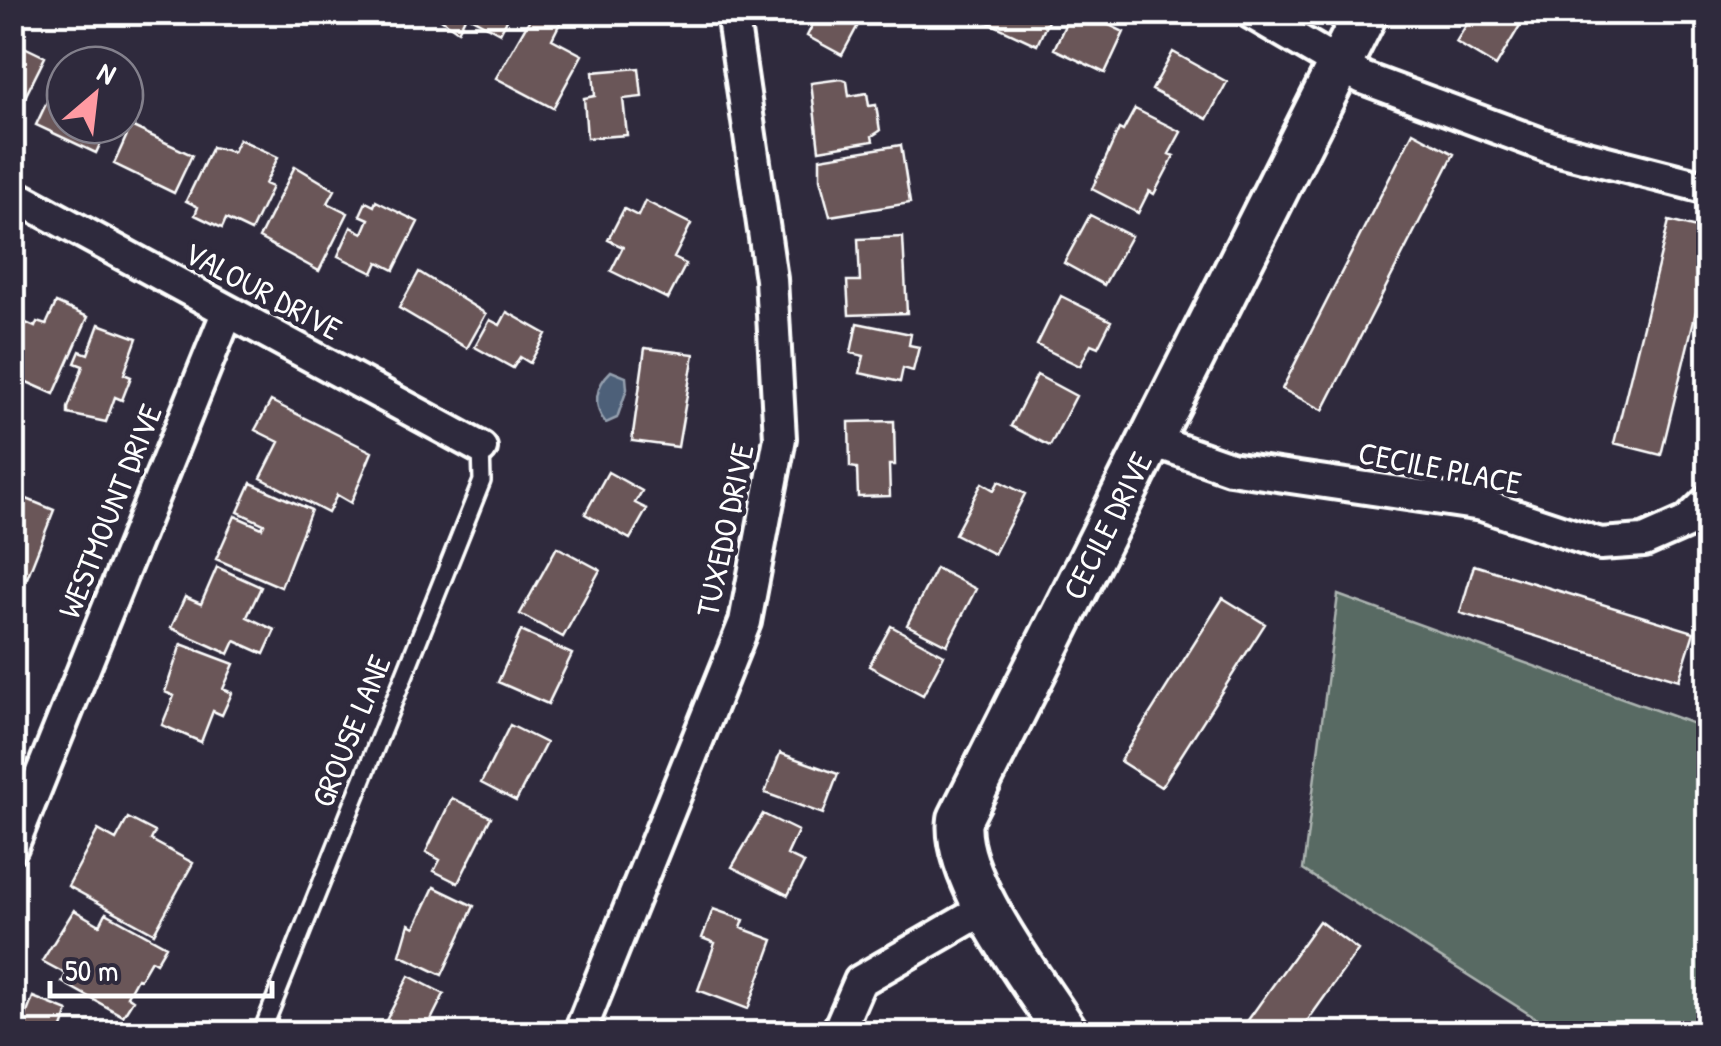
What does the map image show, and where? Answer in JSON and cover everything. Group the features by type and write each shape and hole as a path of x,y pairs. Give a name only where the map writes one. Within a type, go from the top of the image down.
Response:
{"street":[{"path":"1250,12 1363,78 1552,148 1708,188"},
{"name":"CECILE DRIVE","path":"1067,1034 988,907 960,854 960,819 1366,12"},
{"name":"TUXEDO DRIVE","path":"579,1034 745,622 780,438 772,279 725,15"},
{"name":"VALOUR DRIVE","path":"12,194 481,448"},
{"name":"WESTMOUNT DRIVE","path":"12,847 227,312"},
{"name":"CECILE PLACE","path":"1148,439 1230,468 1482,505 1600,544 1644,541 1687,522 1708,501"},
{"path":"837,1034 860,981 988,907"}],"lane":[{"name":"GROUSE LANE","path":"261,1034 482,481 481,448"}],"green space":[{"path":"1338,595 1708,729 1708,1033 1549,1033 1540,1021 1303,870"}],"water":[{"path":"611,371 626,377 627,389 617,418 606,423 597,397"}],"building":[{"path":"431,12 511,12 500,33 466,15 458,31"},
{"path":"534,12 561,21 552,39 582,55 553,108 496,78"},
{"path":"819,12 865,12 842,55 807,36"},
{"path":"984,12 1052,12 1037,45 981,19"},
{"path":"1071,12 1082,12 1124,32 1105,73 1054,49"},
{"path":"1474,12 1528,12 1496,66 1456,42"},
{"path":"12,41 45,57 21,105 12,101"},
{"path":"1173,52 1227,82 1207,119 1152,90"},
{"path":"639,68 642,97 623,99 627,135 587,138 584,98 595,96 593,72"},
{"path":"847,81 849,96 867,93 869,106 876,105 880,131 872,136 873,141 819,150 811,83"},
{"path":"45,106 45,129 36,125"},
{"path":"1135,109 1181,132 1169,154 1174,156 1154,194 1149,191 1138,213 1092,189 1119,129 1123,131"},
{"path":"1413,132 1454,154 1323,410 1282,389"},
{"path":"145,133 192,155 174,193 114,164 122,145 145,145"},
{"path":"239,139 278,157 265,184 272,187 251,231 226,219 222,228 195,215 198,207 186,201 212,147 233,152"},
{"path":"79,145 100,145 96,153"},
{"path":"901,145 910,203 830,216 820,179 820,158"},
{"path":"295,166 335,190 328,203 348,213 319,271 259,238"},
{"path":"376,201 418,222 394,270 378,262 373,273 338,256 351,227 363,233 369,219 360,215 366,202 374,206"},
{"path":"645,201 691,224 674,258 686,264 668,299 611,271 623,247 608,240 624,209 638,216"},
{"path":"1090,215 1131,236 1104,285 1064,263"},
{"path":"1669,221 1708,231 1708,262 1661,455 1614,443"},
{"path":"903,237 907,313 849,315 847,281 860,281 858,239"},
{"path":"419,272 486,314 467,348 399,308"},
{"path":"1061,296 1111,321 1098,347 1091,344 1080,366 1037,345"},
{"path":"56,303 88,317 54,394 20,379 24,369 12,364 12,317 35,327 37,322 46,325"},
{"path":"507,312 546,334 530,363 520,357 513,368 475,347 490,320 500,325"},
{"path":"857,323 911,334 909,345 919,347 913,371 903,368 900,382 860,373 864,356 851,353"},
{"path":"99,324 137,338 124,374 131,377 122,400 115,397 106,422 68,414 83,366 75,363 80,351 88,354"},
{"path":"645,348 694,354 678,447 632,441"},
{"path":"1037,375 1076,396 1050,446 1011,426"},
{"path":"271,401 372,452 351,503 337,495 328,513 261,478 279,442 255,430"},
{"path":"894,421 895,465 889,465 890,496 858,497 857,468 850,467 849,422"},
{"path":"608,472 642,491 635,503 647,509 630,539 585,514"},
{"path":"999,481 1025,494 994,554 955,534 982,483 994,490"},
{"path":"251,483 311,510 281,587 216,559 235,516 262,528 264,524 238,512"},
{"path":"12,493 54,510 27,578 12,572"},
{"path":"557,547 600,570 563,637 520,614"},
{"path":"1474,565 1694,632 1679,680 1460,613"},
{"path":"217,567 261,587 247,617 275,630 264,654 235,641 229,654 171,628 185,597 201,604"},
{"path":"936,568 976,589 947,645 907,625"},
{"path":"1223,598 1265,624 1161,787 1120,761"},
{"path":"891,626 944,655 923,695 869,666"},
{"path":"521,631 572,654 548,704 498,682"},
{"path":"181,644 234,664 223,689 232,693 222,715 213,711 201,742 162,725 174,696 165,692"},
{"path":"510,725 546,743 516,801 481,783"},
{"path":"780,753 838,774 823,814 765,793"},
{"path":"452,798 491,817 458,883 434,871 440,860 426,852"},
{"path":"763,814 798,831 787,855 804,863 788,895 732,867"},
{"path":"128,818 155,832 151,840 193,863 154,933 68,886 98,830 116,840"},
{"path":"434,887 474,906 442,975 400,955 409,924 415,927"},
{"path":"713,909 744,920 741,928 773,940 748,1009 698,990 715,943 702,938"},
{"path":"74,910 100,925 106,913 166,946 156,963 151,960 137,978 127,996 133,1000 123,1016 62,982 66,974 42,961"},
{"path":"1319,921 1358,950 1298,1034 1238,1034"},
{"path":"409,976 444,994 424,1034 379,1034"},
{"path":"33,997 68,1011 60,1034 19,1034"},
{"path":"668,1025 691,1034 665,1034"}]}
